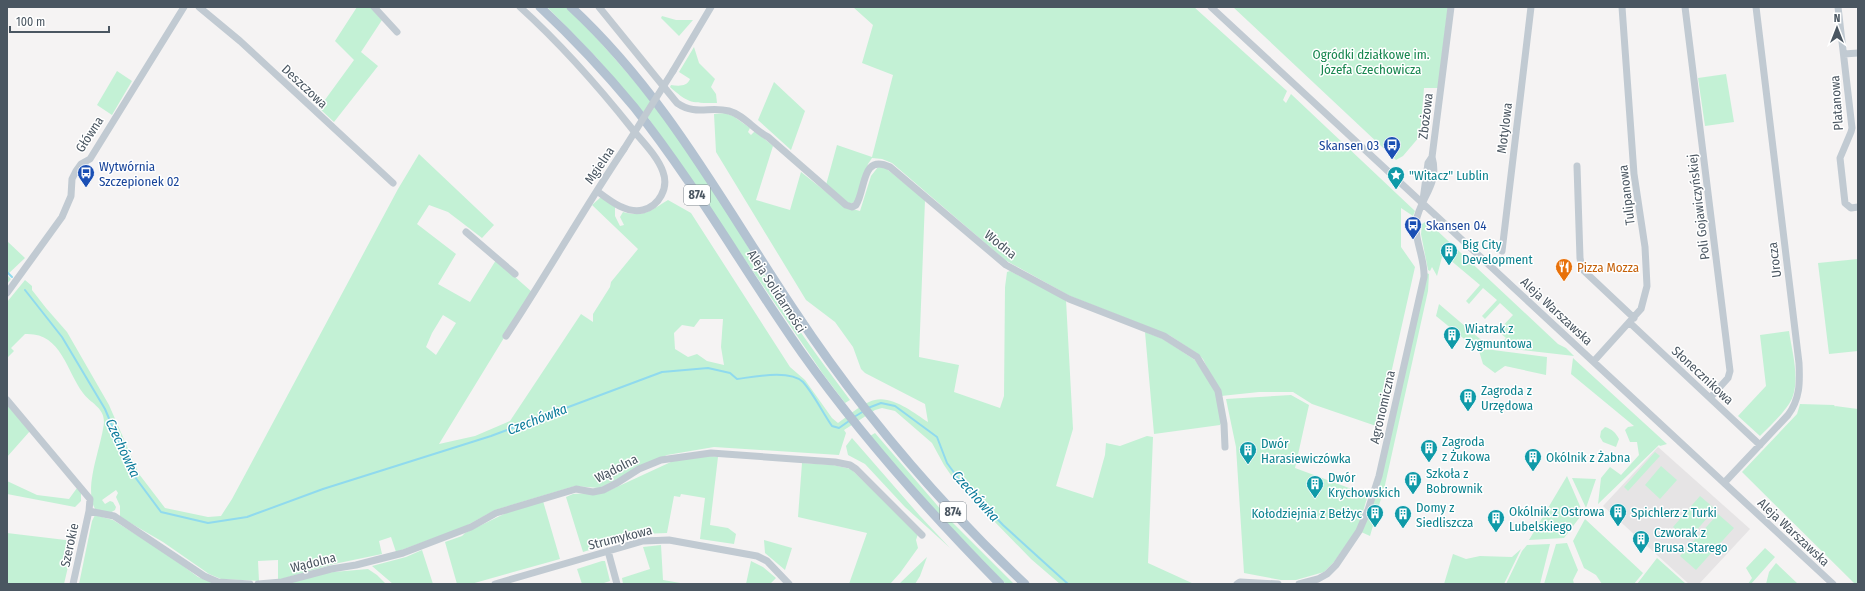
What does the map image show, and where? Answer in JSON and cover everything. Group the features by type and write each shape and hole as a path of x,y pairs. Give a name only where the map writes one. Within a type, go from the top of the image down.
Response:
{"main road":[{"name":"Aleja Solidarności","path":"540,7 601,70 633,107 656,137 794,341 873,445 923,503 1000,584"},
{"name":"Aleja Solidarności","path":"570,7 616,54 678,131 708,174 794,310 851,391 953,512 1025,584"}],"street":[{"name":"Główna","path":"7,293 62,217 71,196 72,180 76,171 81,164 90,159 184,7"},
{"name":"Deszczowa","path":"199,7 240,41 394,183"},
{"path":"374,7 397,32"},
{"path":"520,7 561,46 594,82 647,148 659,164 665,176 664,188 658,200 642,210 629,210 622,208 597,191"},
{"name":"Wodna","path":"599,7 677,103 694,110 729,111 739,115 757,130 768,136 846,205 852,207 858,202 867,171 870,167 882,163 890,167 1006,266 1069,299 1164,336 1196,357 1218,391 1224,424 1225,447"},
{"name":"Mgielna","path":"506,336 673,71 711,7"},
{"name":"Aleja Warszawska","path":"1211,7 1833,584"},
{"name":"Zbożowa","path":"1423,204 1428,162 1432,157 1451,7"},
{"name":"Motylowa","path":"1502,251 1531,7"},
{"name":"Tulipanowa","path":"1594,361 1632,320 1641,308 1646,294 1646,266 1634,174 1622,7"},
{"name":"Poli Gojawiczyńskiej","path":"1685,7 1730,371 1728,378 1710,398"},
{"name":"Urocza","path":"1724,483 1793,408 1798,396 1800,381 1756,7"},
{"name":"Platanowa","path":"1838,7 1855,128 1840,158 1845,203 1851,208 1858,207"},
{"path":"1844,54 1858,53"},
{"name":"Słonecznikowa","path":"1577,166 1580,258 1582,269 1710,398 1760,444"},
{"name":"Agronomiczna","path":"1299,584 1318,579 1327,574 1336,565 1359,531 1368,510 1379,476 1424,277 1416,227 1416,220 1423,204"},
{"path":"466,232 515,274"},
{"path":"7,400 87,494 90,501 89,511 114,516 204,576 218,582 250,584"},
{"name":"Wądolna","path":"258,584 282,582 330,569 360,564 404,553 471,527 496,513 576,489 593,492 603,490 639,469 661,460 711,453 835,462 850,465 875,486 922,535"},
{"name":"Szerokie","path":"73,584 89,511"},
{"name":"Strumykowa","path":"495,584 643,540 662,539 762,557 789,584"},
{"path":"608,551 617,584"},
{"path":"1237,584 1240,582 1278,584"}],"shaded area":[{"path":"1658,447 1750,529 1699,584 1689,584 1603,506"}],"green space":[{"path":"357,7 370,7 382,20 361,52 378,66 334,122 319,108 354,60 335,41"},
{"path":"547,7 567,7 626,72 668,123 730,217 785,309 812,349 850,400 845,403 823,374 649,119 596,57"},
{"path":"853,7 1194,7 1287,91 1283,100 1286,103 1291,94 1415,211 1413,216 1401,208 1401,247 1415,267 1379,427 1312,404 1293,392 1259,392 1221,396 1203,359 1198,354 1169,335 1070,296 1005,260 892,163 882,159 872,158 868,164 858,200 850,204 826,185 837,145 872,157 893,75 862,63 873,25"},
{"name":"Ogródki działkowe im. Józefa Czechowicza","path":"1233,7 1448,7 1438,88 1424,88 1420,136 1403,156 1396,160"},
{"path":"662,16 676,20 693,20 679,36 661,18"},
{"path":"694,47 699,63 715,79 711,87 716,94 717,103 702,103 687,100 670,87 671,85 685,85 689,82 690,79 679,72"},
{"path":"117,71 132,81 112,115 97,105"},
{"path":"1726,74 1734,122 1705,126 1698,78"},
{"path":"774,82 805,111 791,150 758,120"},
{"path":"725,113 733,116 750,128 748,132 751,135 755,131 773,146 756,200 790,210 801,172 845,207 860,211 871,176 878,167 883,166 925,200 919,357 959,365 954,392 1000,408 1004,396 1005,287 1007,272 1010,271 1066,300 1073,429 1056,486 1093,498 1105,455 1106,443 1120,446 1147,436 1153,437 1148,563 1194,584 1060,584 1031,559 955,481 932,443 895,411 882,408 875,410 844,430 846,433 839,455 714,447 667,455 599,488 575,486 495,510 464,527 396,552 391,537 379,541 382,554 334,564 278,580 278,560 258,561 259,581 221,579 209,574 163,542 120,517 120,506 116,497 118,493 116,490 102,500 105,504 110,501 113,502 116,507 115,510 110,513 95,509 91,490 92,478 103,432 103,417 99,409 83,393 55,346 47,339 37,335 25,334 11,348 14,351 7,358 7,302 25,280 32,286 32,290 67,332 109,405 139,474 165,508 208,517 221,516 232,499 398,189 419,154 494,225 482,238 448,212 429,205 417,224 456,254 438,284 470,302 496,260 532,292 439,444 475,436 510,421 581,314 593,322 593,314 610,287 611,282 638,249 592,205 601,197 615,207 615,216 620,226 624,225 620,217 623,212 637,214 647,212 668,200 691,213 790,367 805,380 832,418 838,423 861,406 877,400 892,401 900,404 928,422 925,404 865,373 861,369 853,347 835,322 806,300 716,152 714,114","holes":["443,315 456,323 436,355 426,347 432,333","700,319 723,319 721,347 724,365 707,361 697,354 688,357 675,349 674,333 682,325 694,327"]},
{"path":"1425,222 1429,223 1558,344 1566,348 1574,356 1495,347 1506,338 1498,331 1513,315 1500,303 1485,319 1482,316 1497,300 1483,288 1469,304 1466,301 1480,285 1449,259 1442,257 1437,276 1432,267 1430,271 1428,270 1421,234 1422,224"},
{"path":"7,241 25,258 7,275"},
{"path":"1858,259 1858,351 1829,354 1818,263"},
{"path":"1424,272 1429,274 1428,291 1385,485 1370,536 1359,531 1368,510"},
{"path":"7,275 11,279 7,284"},
{"path":"1439,304 1493,350 1547,357 1546,375 1505,366 1495,373 1483,364 1479,351 1436,316"},
{"path":"1789,331 1796,378 1793,396 1782,413 1760,436 1738,416 1766,386 1760,335"},
{"path":"1145,332 1163,339 1195,360 1216,392 1221,423 1220,425 1154,434"},
{"path":"1573,358 1667,444 1659,445 1598,504 1601,478 1610,467 1621,475 1639,455 1637,442 1630,442 1625,430 1628,427 1634,426 1571,374"},
{"path":"1291,395 1309,405 1295,468 1368,495 1358,528 1334,562 1324,572 1296,580 1281,580 1244,573 1236,447 1226,399"},
{"path":"1800,404 1834,405 1836,408 1835,406 1858,409 1858,584 1854,583 1742,472 1797,414"},
{"path":"7,405 30,431 7,457"},
{"path":"1605,427 1612,430 1618,437 1619,439 1616,447 1603,442 1600,437 1601,431"},
{"path":"875,433 949,519 1014,584 1006,584 918,493 870,436"},
{"path":"852,438 950,548 905,507 865,464 848,455 846,446"},
{"path":"1655,452 1660,456 1628,491 1624,487"},
{"path":"710,456 718,457 710,525 728,528 736,534 734,544 700,539 705,498 681,494 680,497 674,496 667,533 641,534 583,552 566,497 573,494 606,492 673,461"},
{"path":"802,463 833,465 851,469 918,534 916,540 918,548 890,584 849,584 867,533 798,517"},
{"path":"1661,466 1677,480 1660,499 1645,485"},
{"path":"1567,476 1583,513 1564,538 1529,540"},
{"path":"1572,478 1596,479 1586,508"},
{"path":"7,481 37,495 69,499 77,488 81,492 81,501 75,507 7,494"},
{"path":"1700,496 1715,509 1688,540 1673,527"},
{"path":"543,501 560,559 471,584 457,584 445,542 462,536 465,533 506,513"},
{"path":"1718,514 1734,528 1696,570 1680,556"},
{"path":"95,515 113,520 167,554 198,577 217,584 79,584 92,521"},
{"path":"1585,519 1643,573 1634,584 1602,584 1596,575 1584,568 1573,541"},
{"path":"7,533 74,541 64,584 7,584"},
{"path":"764,540 792,548 785,570 765,553"},
{"path":"1567,543 1578,570 1573,580 1574,584 1544,584 1556,544"},
{"path":"1550,544 1540,584 1506,584 1522,551 1527,545"},
{"path":"661,545 663,580 686,584 623,584 622,578 650,569 643,547"},
{"path":"1765,548 1775,557 1751,584 1748,584 1752,578 1746,568"},
{"path":"1521,549 1504,584 1444,584 1453,554 1466,559 1480,556 1512,557"},
{"path":"422,550 433,584 393,584 372,566 406,557"},
{"path":"927,557 920,576 915,584 899,584"},
{"path":"1657,558 1686,584 1637,584"},
{"path":"605,561 610,581 601,584 582,584 577,569"},
{"path":"751,561 763,567 776,578 770,584 746,584"},
{"path":"1776,563 1798,584 1766,584 1769,572"},
{"path":"368,569 386,584 287,584 322,573"}],"waterway":[{"name":"Czechówka","path":"7,272 12,277"},
{"name":"Czechówka","path":"25,290 62,337 105,409 132,473 161,512 208,523 247,517 323,489 491,436 662,372 708,368 730,373 737,379 771,375 797,378 803,382 832,426 839,428 849,421"},
{"name":"Czechówka","path":"868,408 881,403 895,406 937,437 947,463 958,478 1003,525 1068,584"},
{"name":"Czechówka","path":"854,417 864,411"}],"place":[{"name":"Skansen 03","path":"1392,160"},
{"name":"Wytwórnia Szczepionek 02","path":"86,188"},
{"name":"\"Witacz\" Lublin","path":"1396,190"},
{"name":"Skansen 04","path":"1413,240"},
{"name":"Big City Development","path":"1449,266"},
{"name":"Pizza Mozza","path":"1564,282"},
{"name":"Wiatrak z Zygmuntowa","path":"1452,350"},
{"name":"Zagroda z Urzędowa","path":"1468,412"},
{"name":"Zagroda z Żukowa","path":"1429,463"},
{"name":"Dwór Harasiewiczówka","path":"1248,465"},
{"name":"Okólnik z Żabna","path":"1533,472"},
{"name":"Szkoła z Bobrownik","path":"1413,495"},
{"name":"Dwór Krychowskich","path":"1315,499"},
{"name":"Spichlerz z Turki","path":"1618,527"},
{"name":"Kołodziejnia z Bełżyc","path":"1375,528"},
{"name":"Domy z Siedliszcza","path":"1403,529"},
{"name":"Okólnik z Ostrowa Lubelskiego","path":"1496,533"},
{"name":"Czworak z Brusa Starego","path":"1641,554"}]}
